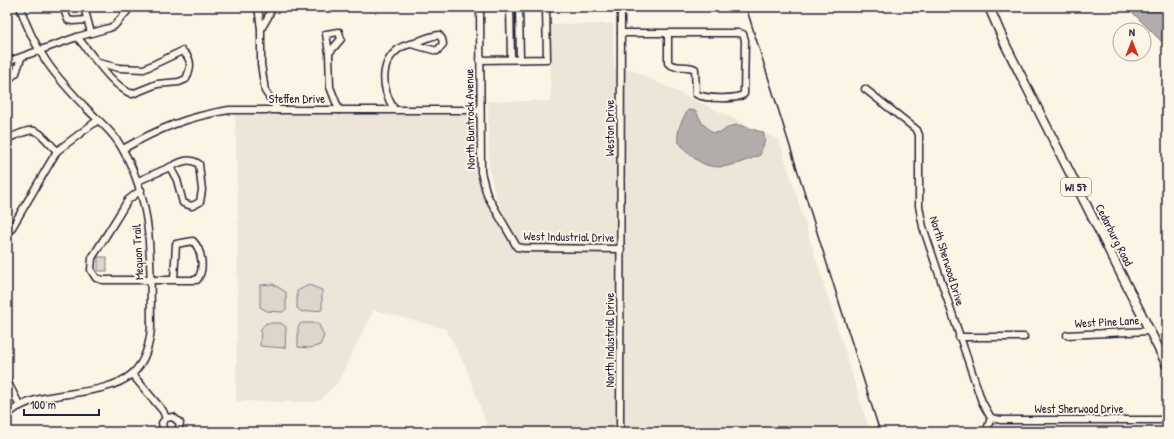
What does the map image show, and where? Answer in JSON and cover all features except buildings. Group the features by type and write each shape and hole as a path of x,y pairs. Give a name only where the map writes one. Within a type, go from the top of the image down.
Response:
{"main road":[{"name":"Cedarburg Road","path":"989,7 1006,46 1167,365"}],"street":[{"name":"Mequon Trail","path":"7,415 20,406 110,385 132,374 146,354 150,341 149,228 138,181 123,149 109,131 60,80 38,50 20,7"},
{"path":"63,7 68,20 74,22 87,20"},
{"path":"84,7 91,33"},
{"path":"7,62 21,58 38,50 114,26 131,7"},
{"path":"258,7 261,29 261,64 265,91 278,110"},
{"path":"261,29 272,7"},
{"name":"North Buntrock Avenue","path":"480,7 480,162 483,182 487,195 517,247"},
{"path":"510,7 511,59"},
{"path":"519,7 520,59"},
{"path":"480,60 547,59 546,7"},
{"name":"Weston Drive","path":"621,7 621,249"},
{"path":"621,33 668,33 742,34 745,40 744,94 739,98 703,98 695,92 695,69 690,67 674,67 668,63 668,33"},
{"path":"394,109 384,90 384,70 387,61 400,47 439,35 443,44 437,51 411,44"},
{"path":"77,37 120,88 132,94 157,84 179,82 186,79 190,71 190,62 187,55 182,51 144,68 118,68 99,63"},
{"path":"329,53 330,87 339,110"},
{"path":"7,81 16,73 21,58"},
{"name":"North Sherwood Drive","path":"865,89 917,130 919,135 919,206 923,226 982,402 991,418"},
{"name":"Steffen Drive","path":"123,149 153,133 200,114 229,110 480,110"},
{"path":"7,236 57,152 98,120"},
{"path":"7,139 30,129 37,131 57,152"},
{"path":"138,181 186,159 193,160 199,164 202,190 200,202 192,206 183,203 177,180 170,167"},
{"path":"141,190 128,200 92,258 90,265 93,275 103,280 150,280 174,280 197,280 200,276 200,250 194,241 176,244 174,280"},
{"name":"West Industrial Drive","path":"517,247 621,249"},
{"name":"North Industrial Drive","path":"620,432 621,249"},
{"name":"West Pine Lane","path":"1067,335 1149,331"},
{"path":"959,337 1024,337"},
{"path":"132,374 163,411 166,418 162,426 164,432"},
{"path":"7,381 20,406"},
{"path":"166,418 172,417 178,420 180,426 178,432"},
{"path":"986,432 991,418"},
{"name":"West Sherwood Drive","path":"991,418 1001,420 1167,420"}],"shaded area":[{"path":"1127,7 1160,7 1167,14 1167,47 1152,32 1152,22 1142,22"},
{"path":"550,24 613,24 614,69 629,69 779,140 870,432 489,432 467,369 446,329 374,310 337,383 320,400 312,402 236,401 238,219 235,110 480,110 483,182 517,245 517,239 496,197 489,168 488,101 551,101"},
{"path":"688,110 696,111 702,123 713,133 722,132 737,125 763,132 765,140 760,155 735,164 715,167 706,165 697,160 678,141 679,128"},
{"path":"98,257 107,257 107,271 98,271"},
{"path":"273,284 286,292 286,309 283,312 267,311 260,307 260,285"},
{"path":"309,285 322,290 322,310 302,312 297,308 297,291"},
{"path":"266,323 281,323 286,327 285,348 260,346 261,329"},
{"path":"301,323 318,323 324,336 320,345 310,348 298,347 298,327"}],"railway":[{"path":"746,7 880,432"}]}
